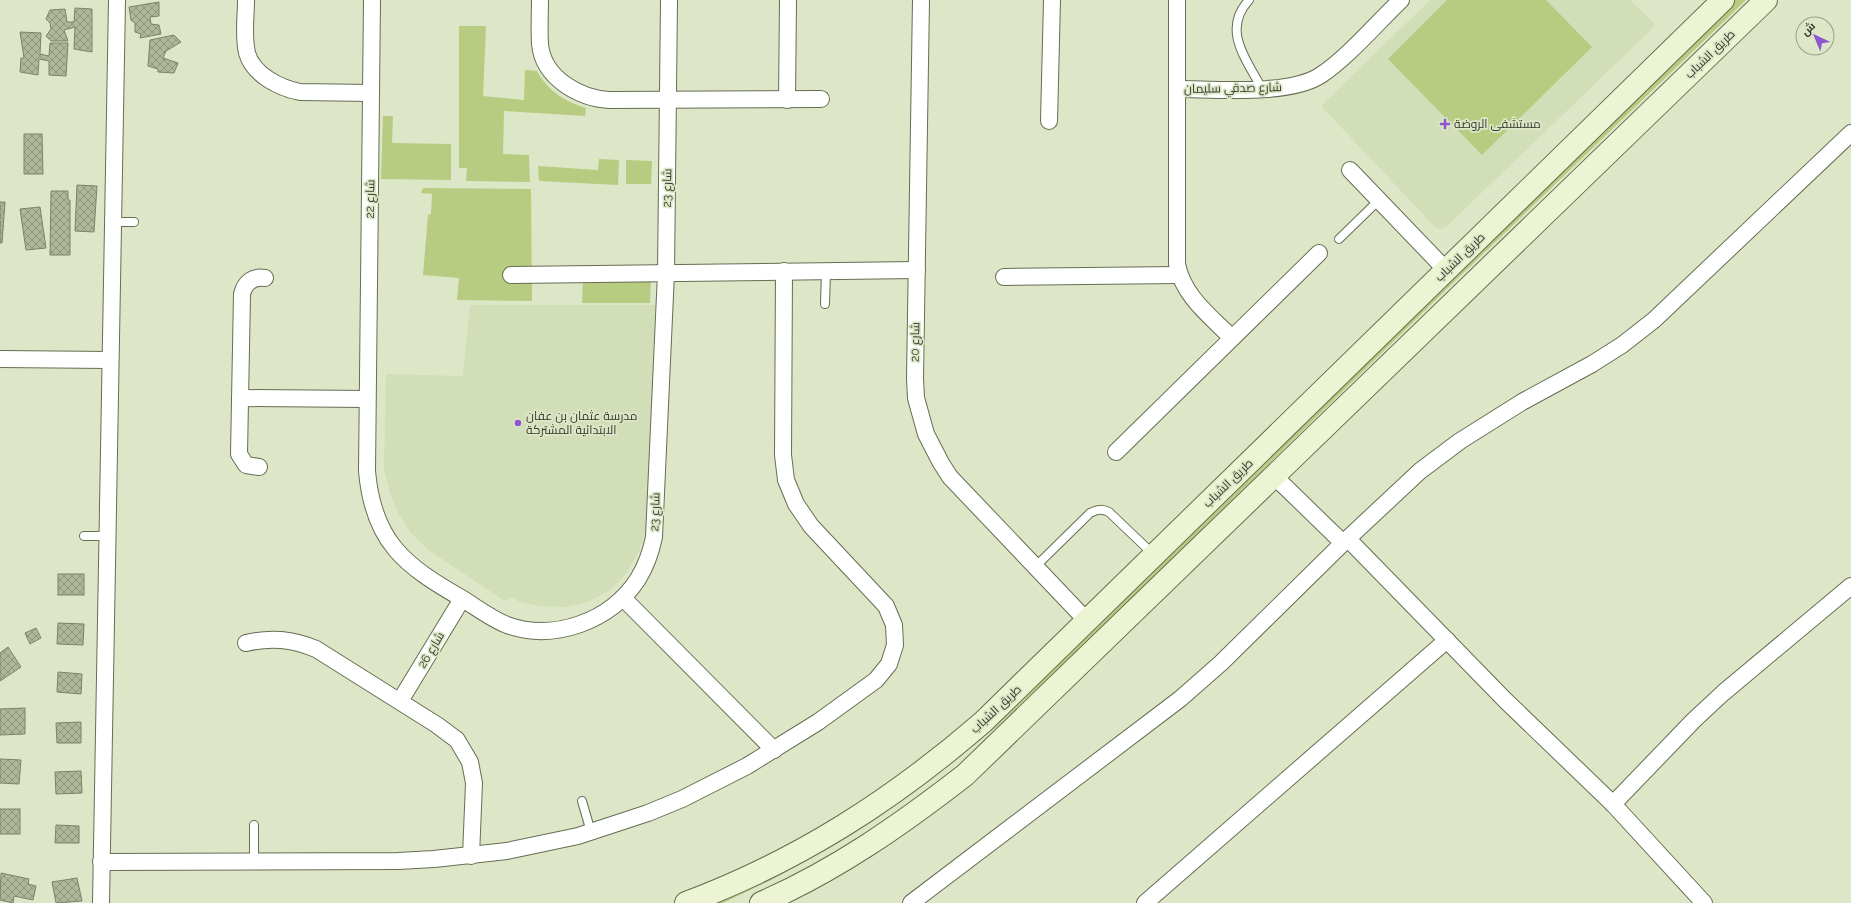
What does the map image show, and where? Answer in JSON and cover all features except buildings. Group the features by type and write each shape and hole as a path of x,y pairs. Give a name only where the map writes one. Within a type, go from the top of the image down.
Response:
{"main road":[{"name":"طريق الشباب","path":"686,903 746,878 789,857 837,830 910,782 983,722 1723,0"},
{"name":"طريق الشباب","path":"761,903 810,879 850,856 922,808 965,774 1766,0"}],"street":[{"path":"100,903 117,0"},
{"path":"246,0 245,41 248,54 254,64 270,80 290,90 300,92 371,93"},
{"name":"شارع 22","path":"367,399 372,0"},
{"path":"540,0 540,45 549,66 564,84 585,96 597,99 668,100 821,99"},
{"name":"شارع 23","path":"367,399 368,485 375,512 380,526 392,545 407,562 430,581 506,624 526,629 547,631 574,626 603,614 622,598 637,581 645,567 654,537 666,273 669,0"},
{"path":"787,100 788,0"},
{"name":"شارع 20","path":"921,0 916,270 916,398 926,434 932,449 950,477 1087,621"},
{"path":"1050,121 1052,0"},
{"path":"1177,0 1177,264 1179,275 1189,294 1232,338"},
{"name":"شارع صدقي سليمان","path":"1177,89 1262,89 1292,87 1320,76 1335,64 1401,0"},
{"path":"911,903 1180,699 1221,664 1345,541 1420,471 1460,441 1522,402 1592,364 1622,345 1648,324 1851,133"},
{"path":"1350,170 1446,270"},
{"path":"1116,452 1319,253"},
{"path":"511,275 916,270"},
{"path":"101,862 398,861 471,856 543,844 591,832 648,813 715,783 774,750 818,722 876,680 883,672 893,655 896,635 894,625 886,606 803,515 796,504 786,480 783,455 784,271"},
{"path":"1004,277 1179,275"},
{"path":"259,467 250,467 246,465 239,454 242,294 244,288 252,280 265,278"},
{"path":"0,359 110,360"},
{"path":"240,398 367,399"},
{"path":"1273,475 1345,541 1447,640 1505,700 1613,804 1704,903"},
{"path":"1613,804 1717,698 1851,586"},
{"path":"622,598 774,750"},
{"name":"شارع 26","path":"400,701 462,599"},
{"path":"246,643 271,639 290,640 306,645 400,701 448,732 457,740 470,762 474,783 471,856"},
{"path":"1145,903 1447,640"}],"lane":[{"path":"1249,0 1242,7 1239,17 1237,42 1262,89"},
{"path":"1339,239 1379,200"},
{"path":"113,222 134,222"},
{"path":"825,304 826,271"},
{"path":"1035,567 1090,513 1103,509 1109,512 1154,555"},
{"path":"84,536 107,536"},
{"path":"582,801 591,832"},
{"path":"254,825 254,861"}],"shaded area":[{"name":"مستشفى الروضة","path":"1430,0 1630,0 1653,22 1655,26 1446,227 1439,229 1435,227 1321,106"},
{"name":"مدرسة عثمان بن عفان الابتدائية المشتركة","path":"470,305 655,305 648,525 639,551 626,574 611,589 590,601 567,607 539,606 520,602 511,597 505,601 427,549 412,534 399,515 391,496 384,469 386,374 463,376"}],"green space":[{"path":"1447,0 1546,0 1592,47 1482,155 1388,59"},
{"path":"1729,0 1746,0 1457,279 1092,637 995,728 916,791 872,822 838,843 771,880 723,903 695,903 922,775"},
{"path":"459,26 486,26 483,96 524,100 525,70 537,71 546,84 557,94 586,108 585,116 504,111 503,154 529,155 530,182 466,181 467,168 459,168"},
{"path":"383,116 393,116 392,143 451,144 451,180 381,179"},
{"path":"599,159 619,160 618,185 539,181 538,166 598,170"},
{"path":"626,160 652,161 651,184 626,184"},
{"path":"423,188 531,189 532,301 457,300 459,278 423,275 428,215 431,214 432,194 421,193"},
{"path":"583,279 651,280 650,303 582,303"}],"place":[{"name":"مستشفى الروضة","path":"1445,124"},
{"name":"مدرسة عثمان بن عفان الابتدائية المشتركة","path":"518,423"}]}
